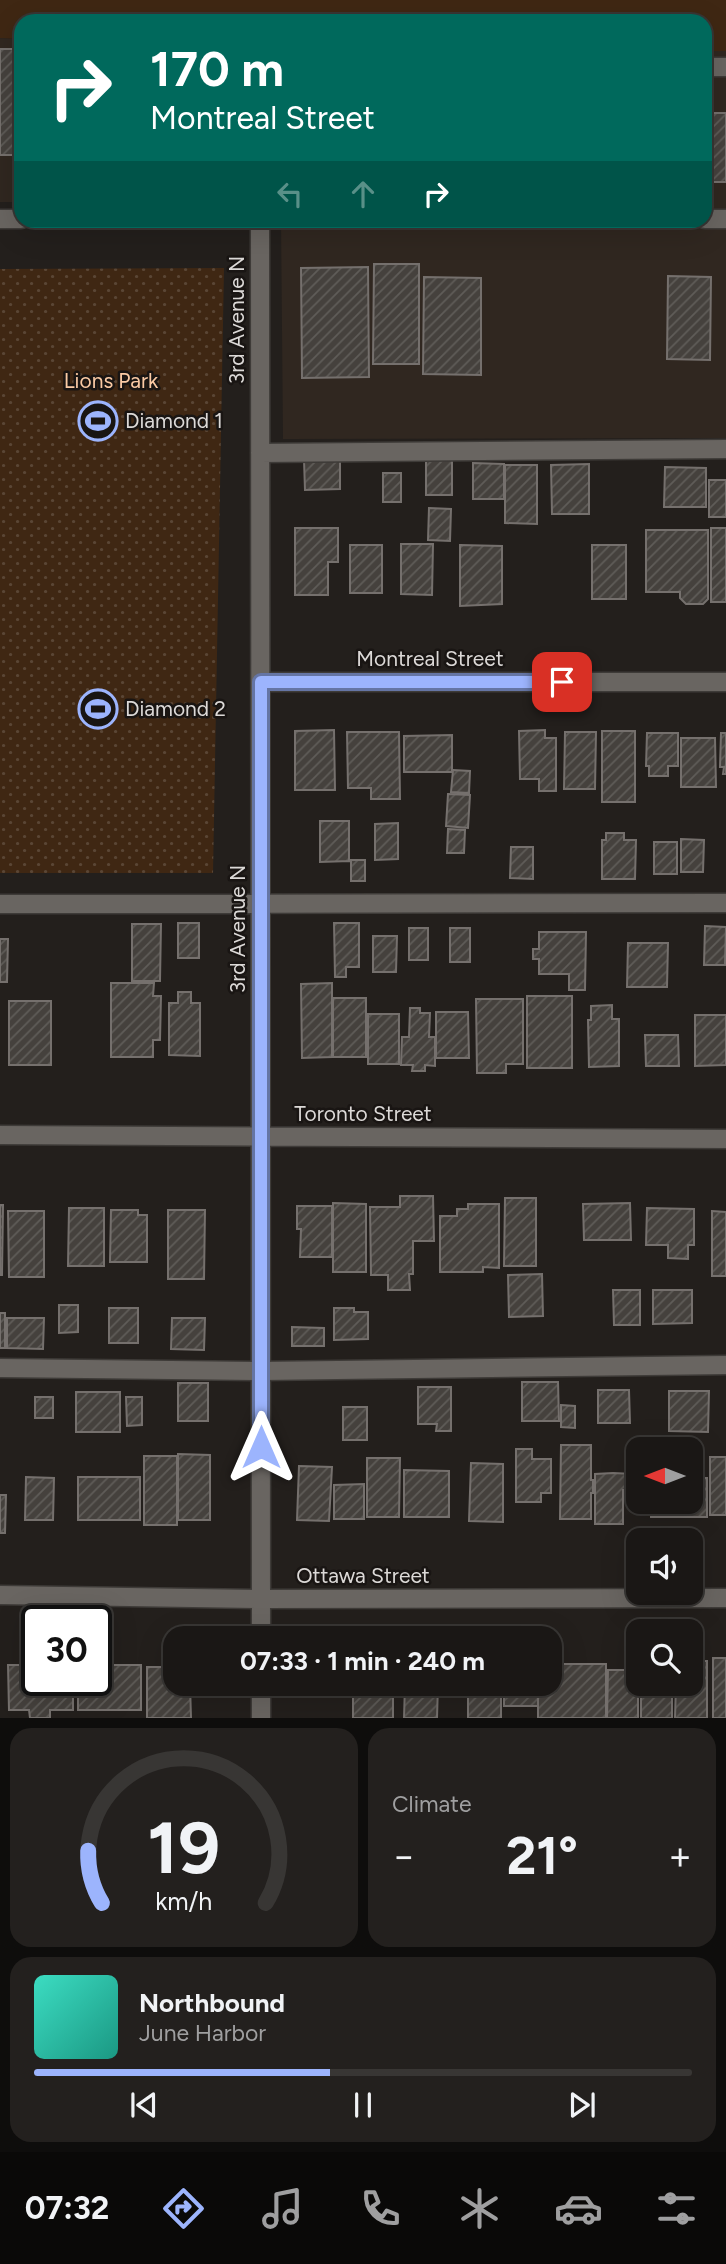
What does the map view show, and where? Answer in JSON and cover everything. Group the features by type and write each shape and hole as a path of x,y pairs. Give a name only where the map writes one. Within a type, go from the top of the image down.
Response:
{"street":[{"name":"3rd Avenue N","path":"260,228 261,1626"},
{"path":"260,453 726,449"},
{"name":"Montreal Street","path":"261,682 726,682"},
{"path":"0,904 726,903"},
{"name":"Toronto Street","path":"0,1135 726,1139"},
{"path":"0,1368 261,1371 726,1365"},
{"name":"Ottawa Street","path":"0,1595 261,1599 726,1598"},
{"path":"261,1696 261,1718"}],"shaded area":[{"path":"0,38 14,39 14,202 0,202"},
{"path":"712,51 726,51 726,438 283,439 281,228 712,228"}],"green space":[{"path":"0,0 726,0 726,51 712,51 712,14 14,14 14,39 0,38"},
{"name":"Lions Park","path":"224,268 213,873 0,873 0,269"}],"building":[{"path":"0,49 14,49 14,155 0,155"},
{"path":"712,113 726,113 726,182 712,182"},
{"path":"374,264 419,264 419,364 373,364"},
{"path":"368,267 369,377 302,378 301,268"},
{"path":"668,276 711,277 710,360 667,359"},
{"path":"424,277 481,278 481,375 423,374"},
{"path":"340,459 340,489 305,490 304,460"},
{"path":"426,459 452,459 452,495 426,495"},
{"path":"473,463 504,464 504,499 473,499"},
{"path":"589,464 589,514 552,514 551,465"},
{"path":"505,465 537,465 537,524 505,523"},
{"path":"665,467 706,468 706,507 664,507"},
{"path":"383,473 401,473 401,502 383,502"},
{"path":"709,480 726,480 726,517 709,517"},
{"path":"429,508 451,509 450,541 428,540"},
{"path":"295,528 338,528 338,562 328,562 328,595 295,595"},
{"path":"711,528 726,528 726,602 711,602"},
{"path":"646,530 708,530 708,599 703,604 686,604 680,598 680,592 646,592"},
{"path":"401,544 433,544 432,595 401,594"},
{"path":"350,545 382,545 382,593 350,593"},
{"path":"460,545 502,546 502,604 460,606"},
{"path":"592,545 626,545 626,599 592,599"},
{"path":"334,730 335,790 295,790 295,731"},
{"path":"545,730 545,738 556,738 556,791 539,791 539,779 520,779 519,731"},
{"path":"602,731 635,731 635,802 602,802"},
{"path":"347,732 399,732 400,799 371,799 371,788 348,788"},
{"path":"565,732 596,732 595,789 564,789"},
{"path":"647,733 678,733 678,766 668,766 668,776 649,776 649,766 646,766"},
{"path":"721,733 726,733 726,774 723,774 724,767 720,767"},
{"path":"452,735 452,772 404,772 404,736"},
{"path":"681,738 715,738 716,787 681,787"},
{"path":"453,770 470,771 469,793 451,792"},
{"path":"448,794 470,795 468,828 446,826"},
{"path":"320,821 349,821 349,861 320,862"},
{"path":"398,823 398,859 375,860 375,824"},
{"path":"448,829 465,830 464,853 447,853"},
{"path":"606,833 624,833 624,840 636,840 635,879 602,879 602,840 606,840"},
{"path":"681,839 704,840 703,872 681,872"},
{"path":"654,842 677,842 677,874 654,874"},
{"path":"511,847 533,847 533,879 510,878"},
{"path":"351,860 365,860 365,881 351,881"},
{"path":"178,923 199,923 199,958 178,958"},
{"path":"334,923 359,923 359,967 346,967 346,977 335,977"},
{"path":"132,924 161,924 160,981 132,981"},
{"path":"705,926 726,927 725,965 704,965"},
{"path":"409,928 428,928 428,960 409,960"},
{"path":"450,928 470,928 470,962 450,962"},
{"path":"539,932 586,932 585,990 569,990 569,974 539,974 539,959 533,959 533,949 539,949"},
{"path":"373,936 397,936 396,972 373,972"},
{"path":"0,939 8,939 7,982 0,982"},
{"path":"628,943 668,943 667,987 627,987"},
{"path":"111,983 154,983 153,996 161,996 160,1040 153,1040 153,1057 111,1057"},
{"path":"332,983 332,1057 302,1058 301,984"},
{"path":"178,992 191,992 191,1003 200,1003 200,1056 169,1055 169,1003 178,1003"},
{"path":"527,996 572,996 572,1068 527,1068"},
{"path":"333,998 366,998 366,1057 333,1057"},
{"path":"476,999 523,999 523,1064 506,1064 506,1073 477,1073"},
{"path":"9,1001 51,1001 51,1065 9,1065"},
{"path":"612,1005 612,1019 619,1019 619,1066 589,1067 588,1020 591,1020 591,1006"},
{"path":"410,1008 420,1008 420,1013 430,1013 429,1037 435,1037 435,1066 425,1065 425,1071 412,1071 413,1065 401,1065 402,1037 409,1037"},
{"path":"436,1012 468,1012 469,1058 436,1058"},
{"path":"368,1014 399,1014 399,1064 368,1064"},
{"path":"695,1015 726,1015 726,1065 695,1066"},
{"path":"645,1035 678,1035 679,1066 646,1066"},
{"path":"400,1196 433,1196 434,1241 413,1241 410,1290 388,1290 388,1275 371,1275 370,1207 400,1207"},
{"path":"505,1198 536,1198 536,1266 504,1266"},
{"path":"333,1203 366,1204 366,1272 333,1272"},
{"path":"630,1203 631,1240 584,1240 583,1204"},
{"path":"468,1204 499,1204 499,1268 483,1267 483,1272 440,1272 440,1216 457,1216 457,1209 468,1209"},
{"path":"0,1205 3,1205 2,1275 0,1275"},
{"path":"297,1206 332,1206 332,1257 300,1257 301,1229 297,1229"},
{"path":"69,1208 104,1208 104,1266 68,1266"},
{"path":"647,1208 694,1209 694,1245 688,1245 688,1259 668,1258 668,1245 646,1245"},
{"path":"111,1210 138,1210 138,1215 147,1215 147,1262 110,1262"},
{"path":"168,1210 205,1210 204,1279 168,1279"},
{"path":"8,1211 44,1211 44,1277 9,1277"},
{"path":"712,1211 726,1212 726,1276 712,1276"},
{"path":"542,1274 543,1316 509,1317 508,1275"},
{"path":"613,1290 640,1290 640,1325 614,1325"},
{"path":"653,1290 692,1290 692,1323 653,1324"},
{"path":"59,1305 78,1305 78,1332 59,1333"},
{"path":"109,1308 138,1308 138,1343 109,1343"},
{"path":"334,1308 354,1308 354,1312 368,1312 368,1339 334,1340"},
{"path":"0,1313 5,1313 5,1348 0,1348"},
{"path":"7,1318 44,1318 43,1349 7,1348"},
{"path":"172,1318 205,1318 204,1350 171,1349"},
{"path":"292,1327 324,1328 324,1346 292,1346"},
{"path":"522,1382 558,1382 559,1421 522,1421"},
{"path":"178,1383 208,1383 208,1421 178,1421"},
{"path":"418,1387 451,1387 451,1431 436,1431 437,1424 418,1424"},
{"path":"598,1390 629,1390 630,1423 598,1423"},
{"path":"669,1391 709,1391 708,1432 669,1431"},
{"path":"76,1392 120,1392 120,1432 76,1432"},
{"path":"35,1397 53,1397 53,1418 35,1418"},
{"path":"126,1397 142,1397 142,1425 127,1426"},
{"path":"561,1405 575,1406 575,1428 561,1427"},
{"path":"343,1407 367,1407 367,1440 343,1440"},
{"path":"561,1445 591,1445 591,1519 560,1519"},
{"path":"516,1449 532,1449 532,1459 551,1459 551,1493 541,1493 541,1502 516,1502"},
{"path":"178,1454 210,1455 210,1520 178,1520"},
{"path":"144,1456 177,1456 177,1525 144,1525"},
{"path":"710,1457 726,1457 726,1515 710,1515"},
{"path":"367,1458 400,1458 399,1517 367,1517"},
{"path":"471,1463 503,1464 503,1522 469,1521"},
{"path":"299,1466 332,1467 329,1521 297,1520"},
{"path":"404,1470 449,1471 449,1517 404,1517"},
{"path":"595,1474 626,1474 623,1524 595,1524"},
{"path":"26,1477 54,1478 53,1520 25,1520"},
{"path":"78,1477 140,1477 140,1520 78,1520"},
{"path":"704,1478 707,1478 707,1517 651,1517 651,1514 704,1514"},
{"path":"364,1484 364,1519 334,1519 334,1485"},
{"path":"0,1495 6,1495 5,1533 0,1533"},
{"path":"713,1658 726,1658 726,1718 713,1718"},
{"path":"703,1661 707,1661 707,1718 675,1718 676,1696 703,1696"},
{"path":"562,1664 606,1664 606,1718 538,1718 538,1696 562,1696"},
{"path":"8,1665 21,1665 21,1696 73,1696 73,1710 50,1710 50,1718 30,1718 29,1710 9,1710"},
{"path":"112,1665 141,1665 141,1710 78,1710 78,1696 112,1696"},
{"path":"147,1667 163,1667 163,1696 190,1696 191,1718 147,1718"},
{"path":"608,1670 626,1670 626,1696 638,1696 638,1718 607,1718"},
{"path":"353,1696 393,1696 393,1718 353,1718"},
{"path":"405,1696 438,1696 437,1718 404,1718"},
{"path":"468,1696 501,1696 501,1718 468,1718"},
{"path":"504,1696 538,1696 538,1706 504,1706"},
{"path":"641,1696 672,1696 672,1718 641,1718"}],"place":[{"name":"Diamond 1","path":"98,421"},
{"name":"Diamond 2","path":"98,709"}],"route":[{"path":"261,1447 261,682 562,682"}]}
